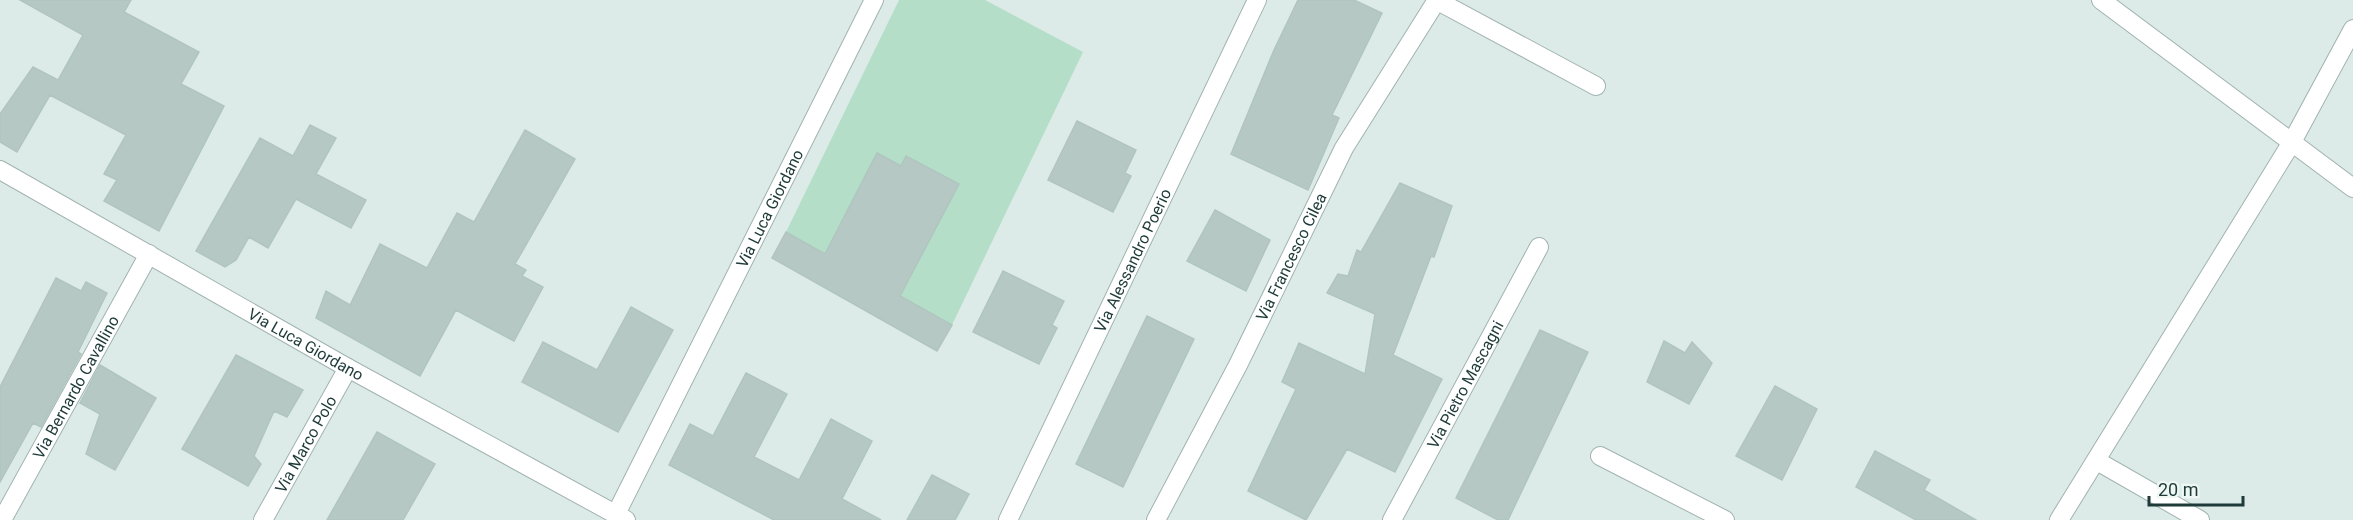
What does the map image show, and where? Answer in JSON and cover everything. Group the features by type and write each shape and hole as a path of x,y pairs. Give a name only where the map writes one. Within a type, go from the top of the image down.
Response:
{"street":[{"name":"Via Luca Giordano","path":"0,170 348,368 621,517 874,0"},
{"name":"Via Alessandro Poerio","path":"1008,520 1257,0"},
{"path":"1436,0 1596,86"},
{"name":"Via Francesco Cilea","path":"1156,520 1238,364 1344,148 1436,0"},
{"path":"2101,0 2353,188"},
{"path":"2059,520 2292,142 2353,29"},
{"name":"Via Pietro Mascagni","path":"1392,520 1539,247"},
{"name":"Via Bernardo Cavallino","path":"2,520 149,255"},
{"name":"Via Marco Polo","path":"263,520 348,368"},
{"path":"1600,456 1725,520"},
{"path":"2097,461 2200,520"}],"green space":[{"path":"899,0 985,0 1083,52 952,325 786,232"}],"building":[{"path":"20,0 131,0 124,12 199,52 181,84 224,106 159,231 104,201 117,180 104,174 126,135 50,95 17,152 0,142 0,114 33,67 58,80 83,35"},
{"path":"1298,0 1354,0 1382,13 1332,115 1339,118 1308,190 1231,154 1274,50"},
{"path":"1077,121 1136,150 1125,173 1131,176 1113,212 1048,180"},
{"path":"310,125 336,138 316,174 366,200 351,228 296,199 268,248 249,237 236,260 225,267 196,251 260,138 293,156"},
{"path":"525,130 575,159 515,264 526,270 522,276 543,287 514,341 456,310 420,376 316,318 326,291 350,305 380,244 427,268 457,213 474,222"},
{"path":"877,153 901,166 906,156 959,184 900,296 952,325 937,351 772,258 786,232 825,254"},
{"path":"1400,183 1452,206 1434,257 1431,256 1393,355 1442,379 1395,472 1347,449 1306,520 1248,491 1296,389 1282,382 1299,343 1365,374 1375,314 1327,293 1338,274 1348,276 1357,250 1361,252"},
{"path":"1215,210 1270,240 1246,291 1187,261"},
{"path":"1003,271 1064,301 1052,325 1057,328 1039,364 973,332"},
{"path":"56,278 81,291 86,282 107,293 78,352 81,354 41,427 33,423 0,482 0,387"},
{"path":"631,307 673,330 618,432 522,382 543,342 597,370"},
{"path":"1147,316 1194,339 1123,487 1076,464"},
{"path":"1540,330 1588,352 1508,520 1498,520 1456,498"},
{"path":"1664,341 1685,353 1692,342 1712,363 1689,404 1647,382"},
{"path":"236,355 303,390 287,417 274,411 254,456 261,464 248,486 182,449"},
{"path":"100,365 156,398 115,470 86,454 100,414 80,403"},
{"path":"746,373 787,394 754,457 799,480 831,419 872,441 842,499 881,520 774,520 669,465 690,424 713,436"},
{"path":"1775,386 1817,409 1782,480 1736,456"},
{"path":"377,432 435,464 403,520 327,520"},
{"path":"1875,451 1930,480 1924,490 1976,520 1916,520 1856,487"},
{"path":"932,475 969,494 955,520 907,520"}]}
